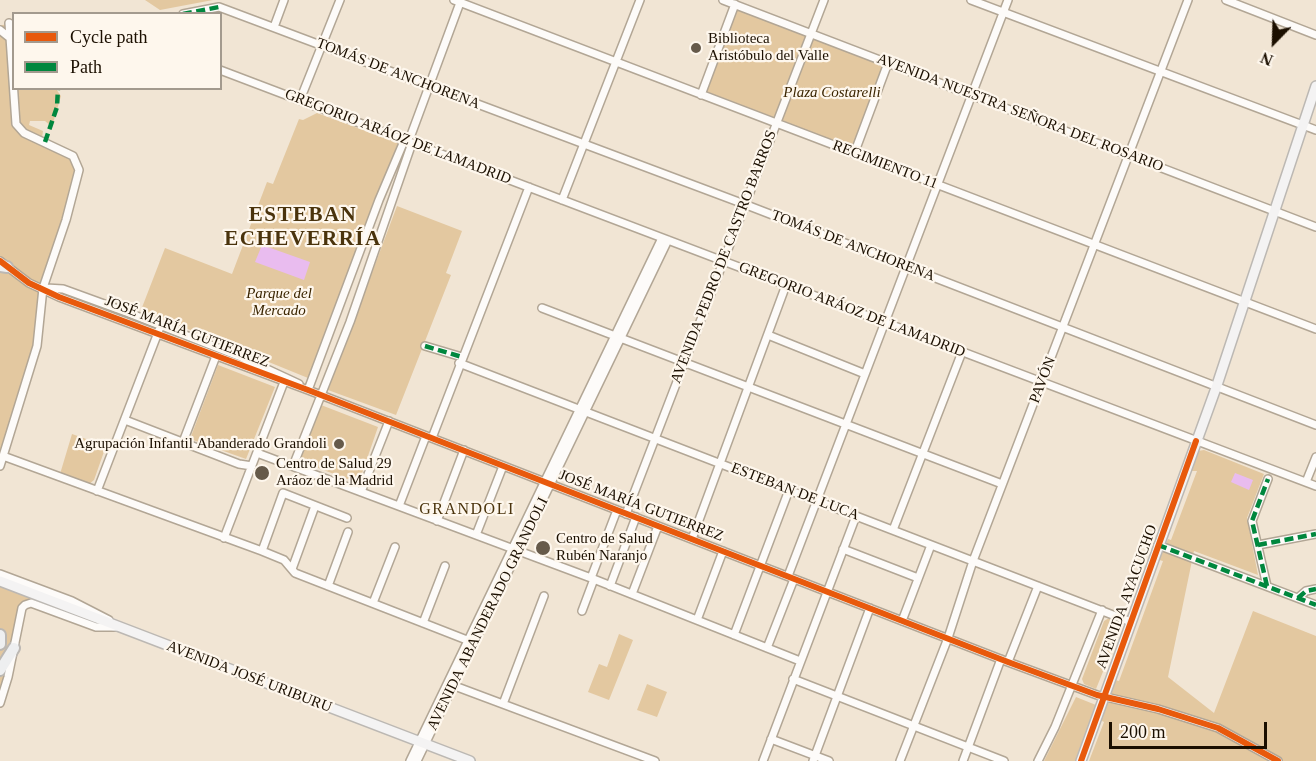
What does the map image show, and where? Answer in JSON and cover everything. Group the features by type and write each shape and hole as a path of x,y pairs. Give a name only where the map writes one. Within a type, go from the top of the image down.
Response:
{"highway":[{"path":"0,635 0,644"},
{"path":"0,670 14,648"}],"main road":[{"name":"AVENIDA AYACUCHO","path":"1081,761 1216,387 1316,86"},
{"name":"AVENIDA JOSÉ URIBURU","path":"0,581 470,761"},
{"name":"AVENIDA JOSÉ URIBURU","path":"0,585 28,593"}],"street":[{"path":"274,27 284,0"},
{"path":"300,100 320,45 340,0"},
{"path":"562,200 640,0"},
{"name":"AVENIDA NUESTRA SEÑORA DEL ROSARIO","path":"723,0 1316,227"},
{"name":"AVENIDA PEDRO DE CASTRO BARROS","path":"626,514 824,0"},
{"path":"971,0 1316,130"},
{"path":"767,648 817,501 1008,0"},
{"name":"PAVÓN","path":"900,761 948,638 973,561 1002,484 1188,0"},
{"path":"1226,0 1316,34"},
{"path":"308,390 411,135 458,1"},
{"name":"REGIMIENTO 11","path":"458,1 1316,329"},
{"path":"190,12 220,3"},
{"name":"TOMÁS DE ANCHORENA","path":"220,3 320,45 744,204 1316,425"},
{"path":"701,95 735,4"},
{"path":"10,38 0,28 11,23 12,61"},
{"path":"854,153 888,63"},
{"name":"GREGORIO ARÁOZ DE LAMADRID","path":"222,71 1316,486"},
{"path":"0,466 37,346 43,288 66,220 79,170 73,156 18,129 15,90"},
{"path":"293,466 354,311 408,142"},
{"path":"399,506 529,187"},
{"name":"AVENIDA ABANDERADO GRANDOLI","path":"417,761 423,743 665,239"},
{"name":"JOSÉ MARÍA GUTIERREZ","path":"2,265 29,283 59,297 389,421 1072,685 1210,726 1278,761"},
{"path":"692,539 786,285"},
{"name":"JOSÉ MARÍA GUTIERREZ","path":"43,288 63,289 161,326 288,377 308,390"},
{"path":"542,308 1002,484"},
{"path":"99,488 161,326"},
{"path":"768,335 865,374"},
{"name":"ESTEBAN DE LUCA","path":"425,345 583,411 1131,621"},
{"path":"893,530 962,352"},
{"path":"183,442 216,356"},
{"path":"224,538 284,382"},
{"path":"125,420 239,464 252,466"},
{"path":"361,492 389,421"},
{"path":"437,521 464,450"},
{"path":"257,453 593,579 800,661"},
{"path":"3,456 99,488 285,560 295,573 471,642"},
{"path":"1306,482 1316,457"},
{"path":"476,535 503,466"},
{"path":"1267,586 1252,517 1268,479"},
{"path":"734,635 789,490"},
{"path":"262,551 283,494 347,518"},
{"path":"292,569 315,506"},
{"path":"582,611 617,510"},
{"path":"763,761 856,516"},
{"path":"610,586 636,517"},
{"path":"632,594 658,526"},
{"path":"328,586 348,532"},
{"path":"1257,545 1316,534"},
{"path":"902,621 931,545"},
{"path":"1158,545 1316,605"},
{"path":"373,603 394,547"},
{"path":"843,549 918,578"},
{"path":"697,620 723,551"},
{"path":"423,623 445,566"},
{"path":"0,574 72,601 119,627"},
{"path":"963,761 1038,586"},
{"path":"1298,598 1306,591 1316,589"},
{"path":"503,704 544,596"},
{"path":"0,703 22,609 31,603 96,627 119,627"},
{"path":"814,758 870,608"},
{"path":"1038,761 1102,610"},
{"path":"793,679 1004,761"},
{"path":"451,685 655,761"},
{"path":"771,739 814,758 829,761"},
{"name":"AVENIDA ABANDERADO GRANDOLI","path":"410,761 423,743"}],"green space":[{"path":"145,0 213,0 160,10"},
{"name":"Plaza Costarelli","path":"735,4 888,63 854,154 701,95"},
{"path":"9,23 12,90 15,90 18,129 67,153 79,170 43,288 37,346 0,466 0,26"},
{"path":"16,90 57,90 61,96 52,127 45,121 30,121 29,125 43,131 42,138 24,131 18,123"},
{"name":"Parque del Mercado","path":"317,113 398,143 308,378 141,310 165,248 232,274 267,182 273,184 299,119 303,120"},
{"name":"Parque del Mercado","path":"397,206 462,231 446,273 451,275 396,415 328,390"},
{"path":"218,365 275,387 246,459 190,439"},
{"name":"Agrupación Infantil Abanderado Grandoli","path":"321,405 378,427 360,479 347,479 300,461"},
{"path":"72,434 106,446 94,480 88,485 60,474"},
{"path":"1204,450 1264,474 1247,518 1258,575 1194,551 1168,677 1214,713 1253,611 1316,636 1316,761 1089,761 1104,722 1100,720 1115,680 1119,681 1163,561 1159,560 1168,539 1171,540 1197,471 1191,471 1198,451"},
{"path":"0,574 119,627 96,627 31,603 25,605 0,703"},
{"path":"1109,618 1123,622 1096,689 1084,684 1082,679 1104,621"},
{"path":"619,634 633,640 609,700 588,692 599,664 607,667"},
{"path":"647,684 667,692 657,717 637,710"},
{"path":"1076,697 1096,705 1075,761 1044,761"}],"shaded area":[{"path":"262,245 310,262 304,280 255,262"},
{"path":"1235,473 1253,480 1249,490 1231,482"}],"marked path":[{"path":"193,12 219,7"},
{"path":"45,142 57,107 58,90"},
{"path":"425,346 462,357"},
{"path":"1267,586 1252,521 1268,479"},
{"path":"1258,545 1316,534"},
{"path":"1158,545 1316,605"},
{"path":"1298,598 1306,591 1316,589"}],"cycle path":[{"path":"0,261 29,283 59,297 308,390 1008,662 1097,695 1158,709 1218,728 1278,761"},
{"path":"1081,761 1196,441"}],"place":[{"name":"Biblioteca Aristóbulo del Valle","path":"696,48"},
{"name":"Agrupación Infantil Abanderado Grandoli","path":"339,444"},
{"name":"Centro de Salud 29 Aráoz de la Madrid","path":"262,473"},
{"name":"Centro de Salud Rubén Naranjo","path":"543,548"}],"district":[{"name":"ESTEBAN ECHEVERRÍA","path":"303,228"},
{"name":"GRANDOLI","path":"467,510"}]}
